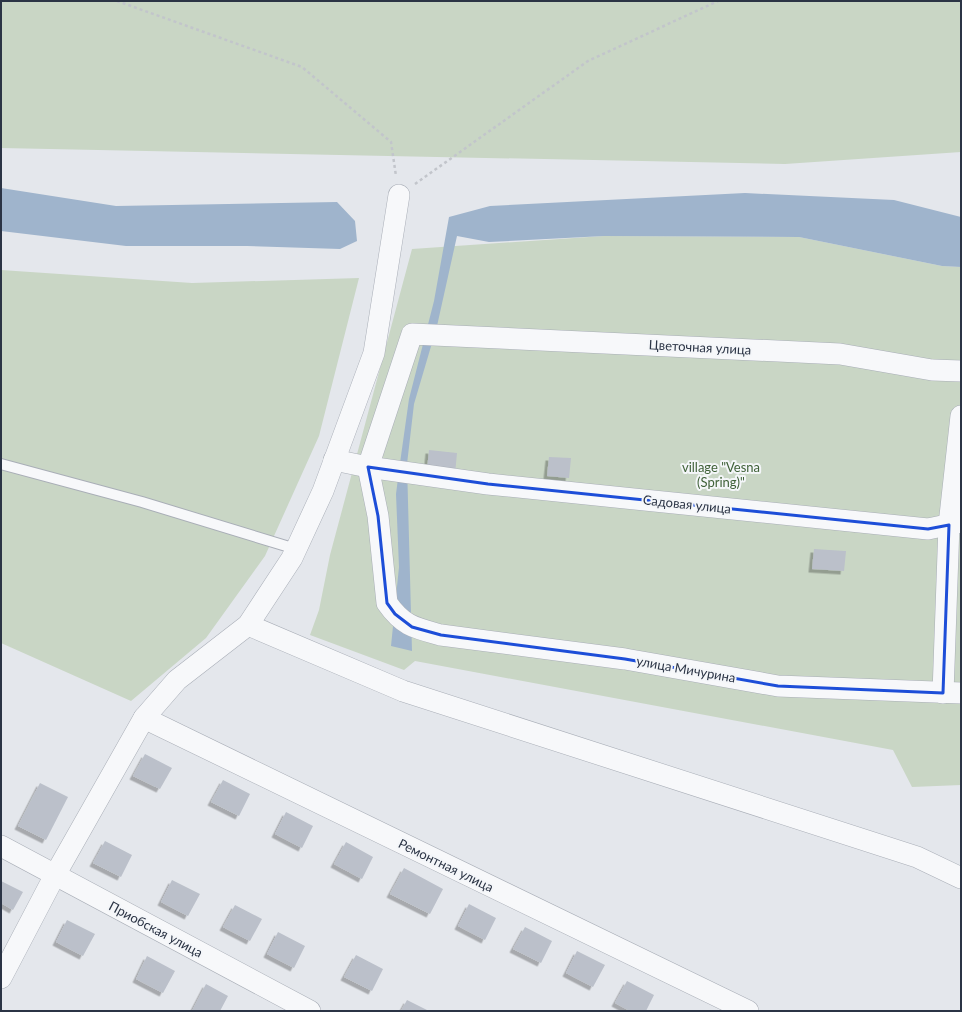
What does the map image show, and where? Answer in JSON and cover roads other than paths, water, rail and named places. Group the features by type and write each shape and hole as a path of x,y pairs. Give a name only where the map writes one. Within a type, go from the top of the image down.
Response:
{"street":[{"path":"1,978 55,875 144,718 177,680 248,625 296,549 323,491 374,354 399,195"},
{"name":"Цветочная улица","path":"368,467 412,334 840,354 932,370 961,371"},
{"path":"952,693 955,524 961,416"},
{"name":"Садовая улица","path":"334,460 368,467 488,484 928,529 955,524"},
{"name":"улица Мичурина","path":"368,467 378,516 387,603 394,614 412,627 441,635 625,659 778,686 952,693"},
{"path":"248,625 403,691 917,857 961,878"},
{"name":"Ремонтная улица","path":"144,718 748,1011"},
{"name":"Приобская улица","path":"1,846 310,1011"}],"lane":[{"path":"1,464 142,502 296,549"}],"water":[{"path":"1,188 116,206 337,202 355,221 357,241 340,249 247,246 126,246 1,231"},
{"path":"745,193 894,200 961,217 961,267 942,266 799,237 604,236 489,242 457,236 437,326 414,404 407,464 412,651 391,646 399,567 396,494 400,463 409,399 434,301 449,217 490,206"}],"park label":[{"name":"village \"Vesna (Spring)\"","path":"721,474"}]}
